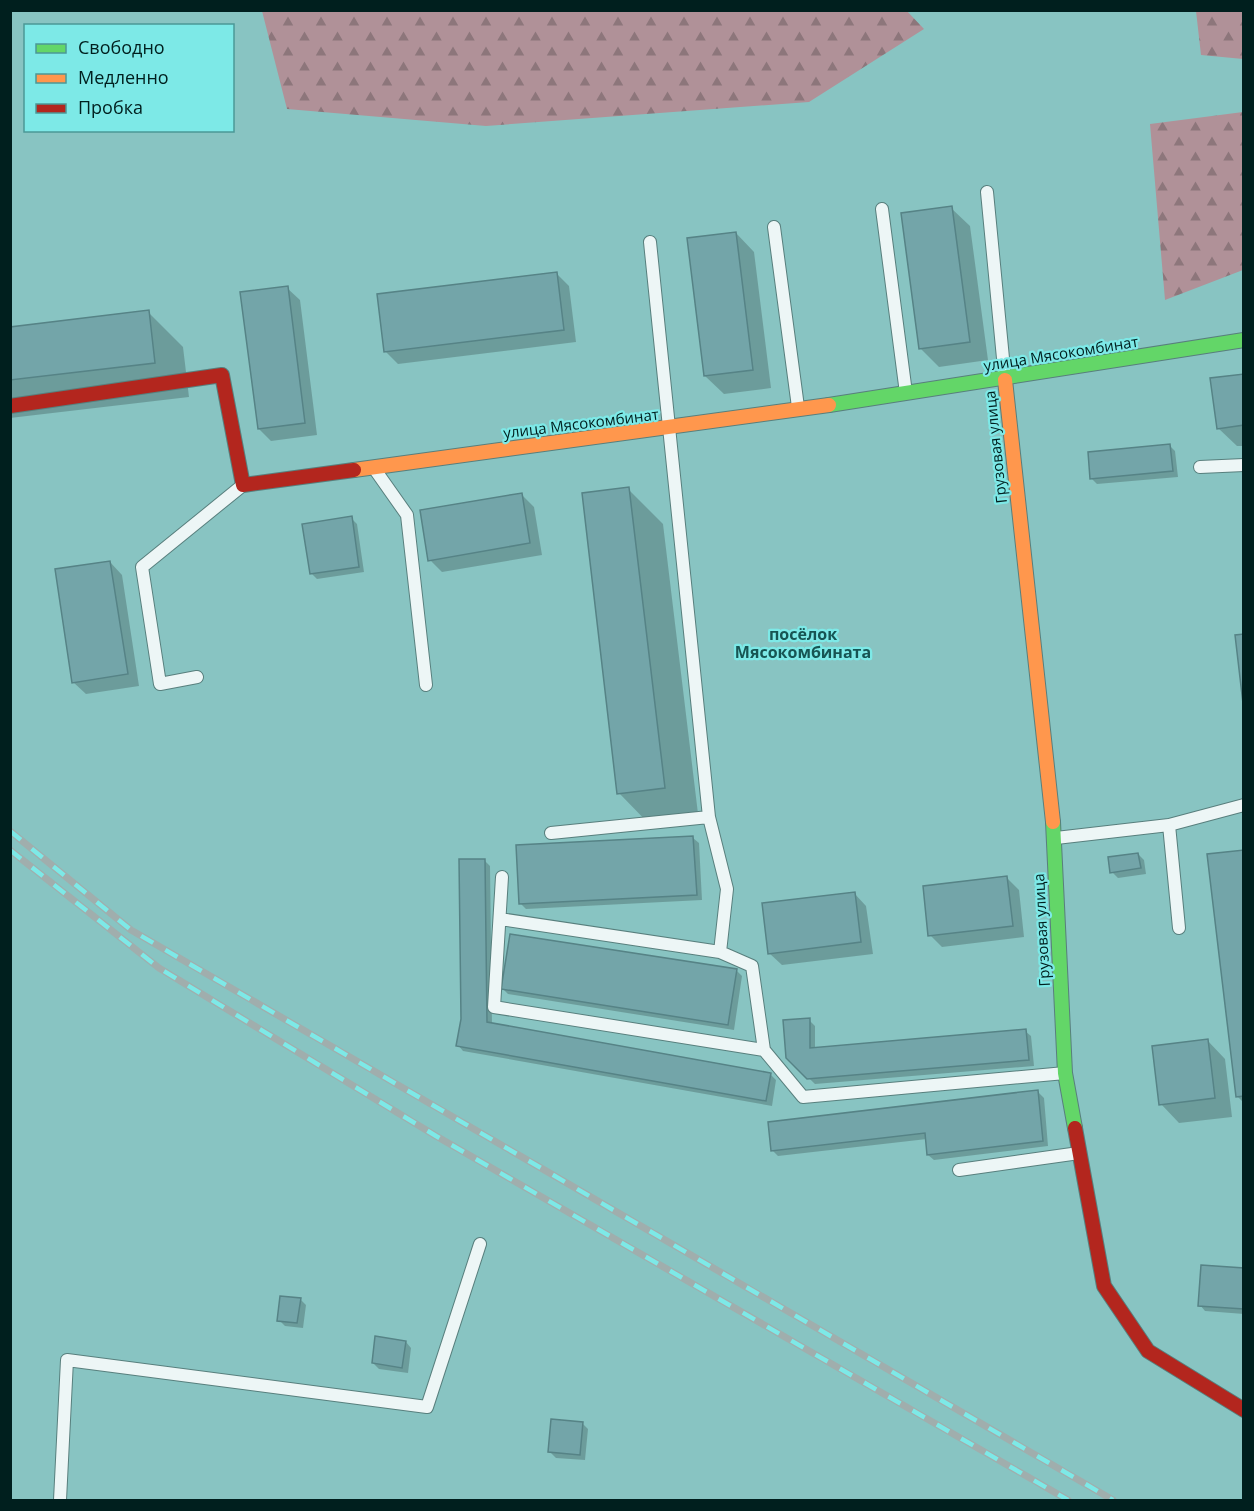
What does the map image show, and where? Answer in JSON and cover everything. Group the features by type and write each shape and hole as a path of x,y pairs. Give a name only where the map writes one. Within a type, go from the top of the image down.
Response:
{"street":[{"name":"улица Мясокомбинат","path":"243,485 669,429 1005,380 1244,340"},
{"path":"10,406 222,375 243,485"},
{"name":"Грузовая улица","path":"1005,380 1055,838 1065,1073 1104,1286 1148,1351 1244,1410"}],"lane":[{"path":"987,192 1005,380"},
{"path":"882,209 906,394"},
{"path":"774,226 799,410"},
{"path":"650,242 709,817 727,889 720,952"},
{"path":"1200,467 1244,465"},
{"path":"374,467 407,515 426,685"},
{"path":"197,677 160,684 142,567 243,485"},
{"path":"1055,838 1169,825 1244,805"},
{"path":"551,833 709,817"},
{"path":"1169,825 1179,928"},
{"path":"502,877 494,1007 764,1050"},
{"path":"500,919 720,952 752,966 764,1050 803,1097 1065,1073"},
{"path":"958,1170 1080,1152"},
{"path":"60,1500 67,1360 428,1407 480,1245"}],"green space":[{"path":"906,10 924,29 809,102 486,126 287,109 262,11"},
{"path":"1196,11 1243,11 1243,59 1201,55"},
{"path":"1243,112 1243,270 1165,300 1150,124"}],"building":[{"path":"952,206 970,342 919,349 901,213"},
{"path":"736,232 753,370 704,376 687,238"},
{"path":"557,272 564,330 384,352 377,294"},
{"path":"288,286 305,423 258,429 240,292"},
{"path":"149,310 155,363 10,380 10,327"},
{"path":"1244,374 1244,425 1217,429 1210,378"},
{"path":"1170,444 1173,471 1090,479 1088,452"},
{"path":"629,487 665,788 617,794 582,493"},
{"path":"522,493 530,543 428,561 420,510"},
{"path":"352,516 359,567 310,574 302,524"},
{"path":"110,561 128,674 72,683 55,569"},
{"path":"1244,634 1244,712 1235,635"},
{"path":"693,836 697,895 519,904 516,845"},
{"path":"1244,850 1244,1096 1236,1097 1207,854"},
{"path":"1138,853 1141,868 1110,873 1108,857"},
{"path":"459,859 485,859 487,1022 771,1073 766,1101 456,1046 461,1019"},
{"path":"1007,876 1013,926 928,936 923,886"},
{"path":"855,892 861,942 768,954 762,903"},
{"path":"510,934 737,969 728,1025 501,989"},
{"path":"810,1018 810,1048 1026,1029 1029,1060 807,1079 786,1058 783,1020"},
{"path":"1208,1039 1215,1098 1159,1105 1152,1046"},
{"path":"1038,1090 1043,1141 927,1155 925,1133 771,1151 768,1122"},
{"path":"1201,1265 1244,1268 1244,1309 1198,1306"},
{"path":"280,1296 301,1298 297,1323 277,1321"},
{"path":"375,1336 406,1341 402,1368 372,1363"},
{"path":"551,1419 583,1422 580,1455 548,1452"}],"railway":[{"path":"10,831 131,930 1113,1500"},
{"path":"10,850 159,968 436,1136 1068,1500"}],"traffic: fast":[{"path":"829,405 1244,340"},
{"path":"1053,822 1065,1073 1075,1128"}],"traffic: slow":[{"path":"1005,380 1053,822"},
{"path":"354,470 829,405"}],"traffic: jam":[{"path":"10,406 222,375 243,485 354,470"},
{"path":"1075,1128 1104,1286 1148,1351 1244,1410"}],"district":[{"name":"посёлок Мясокомбината","path":"803,643"}]}
